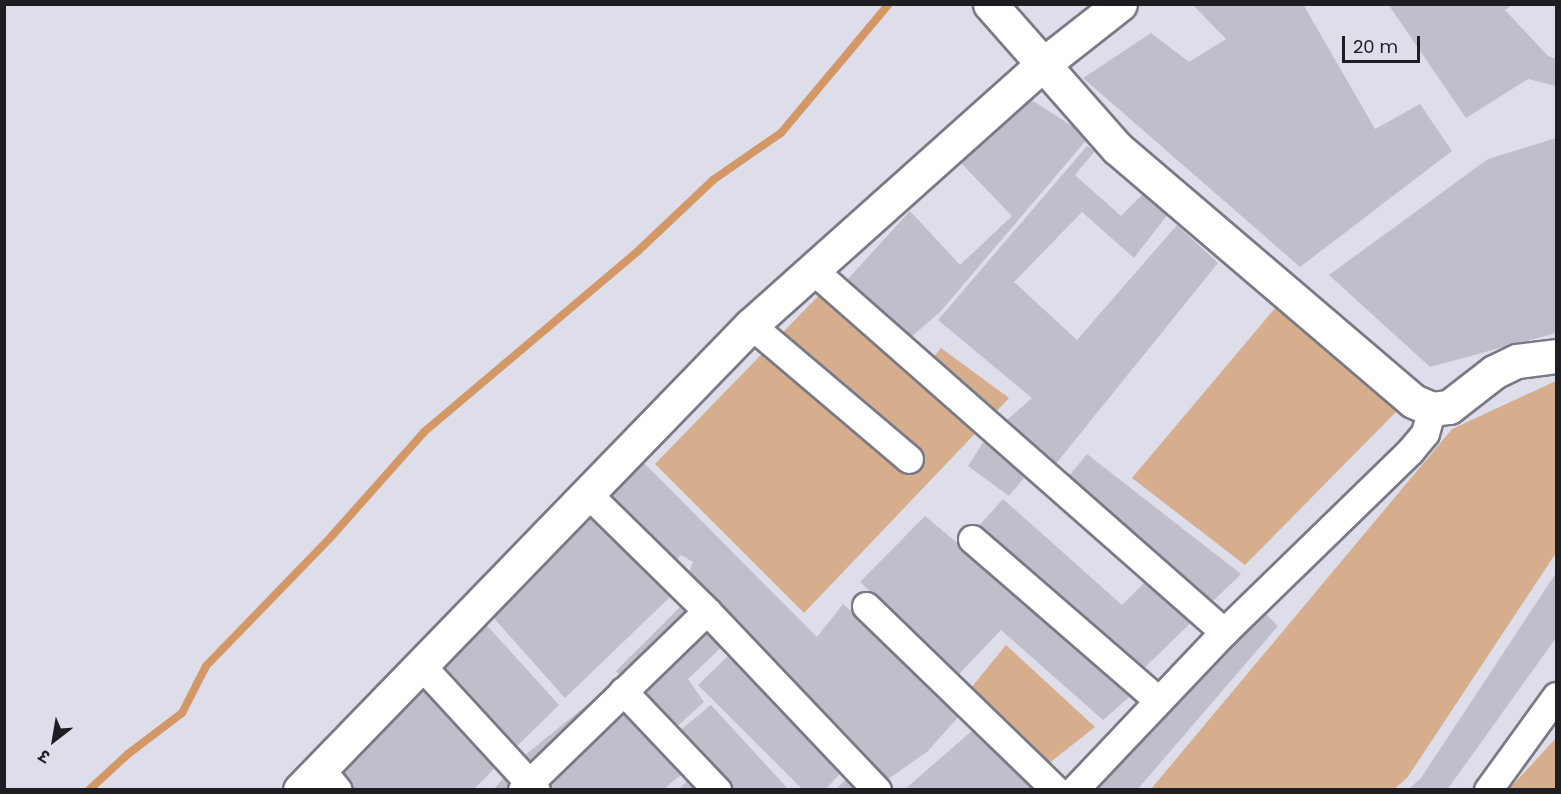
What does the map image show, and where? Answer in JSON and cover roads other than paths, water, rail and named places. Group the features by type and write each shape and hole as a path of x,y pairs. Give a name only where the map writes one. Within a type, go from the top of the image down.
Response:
{"main road":[{"path":"990,4 1041,66 1117,148 1413,401 1432,409 1449,406 1494,372 1517,361 1557,356"},
{"path":"319,782 420,664 752,325 1041,66 1120,4"}],"street":[{"path":"813,270 1224,632"},
{"path":"752,325 909,459"},
{"path":"1074,789 1224,632 1410,451 1425,433 1432,409"},
{"path":"586,492 707,611 877,789"},
{"path":"972,539 1159,700"},
{"path":"866,606 1056,789"},
{"path":"420,664 529,787 623,691 707,611"},
{"path":"623,691 717,789"},
{"path":"1488,789 1557,696"}],"waterway":[{"path":"89,790 128,754 182,713 206,666 330,538 424,432 638,251 713,180 781,133 889,4"}]}
